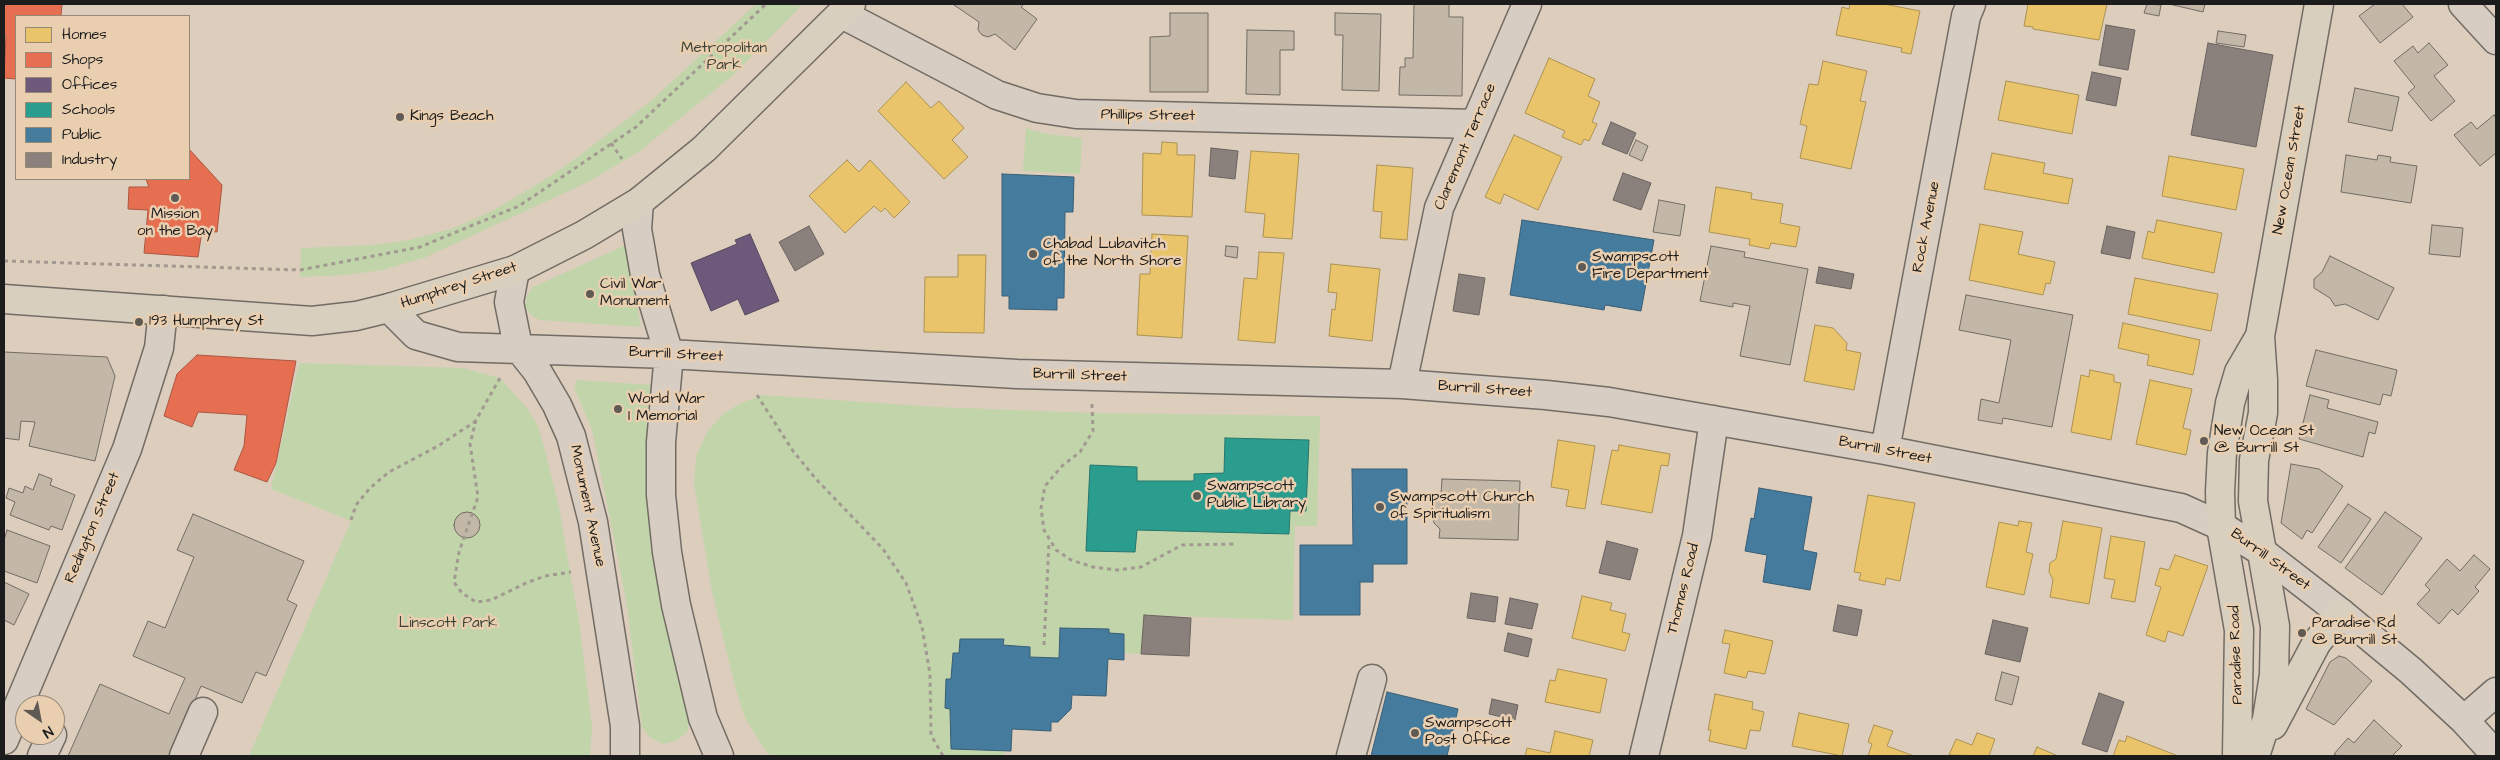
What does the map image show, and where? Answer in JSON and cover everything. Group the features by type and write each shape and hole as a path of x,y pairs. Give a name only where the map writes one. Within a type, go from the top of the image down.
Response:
{"main road":[{"name":"New Ocean Street","path":"2262,551 2253,501 2254,460 2262,414 2263,380 2260,336 2319,4"},
{"name":"Humphrey Street","path":"4,300 312,321 356,316 389,308 515,270 584,235 639,202 704,149 847,9"},
{"name":"New Ocean Street","path":"2221,526 2222,453 2230,403 2239,372 2260,336"},
{"name":"Paradise Road","path":"2221,526 2239,630 2250,754"},
{"name":"Paradise Road","path":"2250,754 2274,675 2275,626 2262,551"},
{"path":"2250,754 2317,642 2342,613"}],"street":[{"name":"Claremont Terrace","path":"1402,384 1439,208 1527,4"},
{"name":"Rock Avenue","path":"1885,450 1962,35 1970,4"},
{"path":"2463,4 2496,40"},
{"name":"Phillips Street","path":"847,9 997,95 1037,108 1076,114 1476,124"},
{"path":"639,202 637,229 645,275 669,354 661,442 661,495 667,552 676,604 703,718 719,756"},
{"name":"Monument Avenue","path":"515,270 509,302 518,347 537,371 557,405 571,436 593,522 625,726 626,756"},
{"name":"Burrill Street","path":"389,308 416,334 458,347 518,347 1090,376 1402,384 1546,395 1609,402 1885,450 2180,508 2221,526 2262,551 2342,613 2411,671 2464,720 2496,755"},
{"name":"Redington Street","path":"29,695 127,449 159,348 163,310"},
{"name":"Thomas Road","path":"1644,756 1697,536 1714,420"},
{"path":"1351,756 1372,679"},
{"path":"2464,720 2496,692"},
{"path":"184,756 203,712"},
{"name":"Redington Street","path":"6,730 15,718"}],"path":[{"path":"4,261 300,270 420,247 519,206 636,127 766,4"},
{"path":"611,143 622,160"},
{"path":"1090,376 1093,431 1080,452 1062,466 1045,486 1041,508 1044,530 1049,542 1056,550 1070,560 1093,568 1117,570 1141,567 1182,545 1234,544"},
{"path":"500,378 476,420 470,444 478,497 455,569 454,582 462,593 476,602 491,600 544,576 601,570"},
{"path":"757,395 793,451 816,479 884,549 906,583 922,627 930,674 931,734 943,756"},
{"path":"351,520 356,505 370,488 389,472 438,446 476,420"},
{"path":"1044,645 1049,542"}],"green space":[{"name":"Metropolitan Park","path":"756,4 803,4 733,75 640,151 588,182 426,257 383,270 346,275 300,277 301,248 373,245 409,240 451,229 490,212 541,182 579,156 652,100"},
{"path":"1026,128 1047,134 1082,138 1080,174 1023,171"},
{"path":"626,245 641,327 540,320 532,316 525,307 527,295 533,287"},
{"name":"Linscott Park","path":"299,363 463,368 500,378 527,408 538,426 559,507 579,621 592,727 590,756 249,756 351,521 271,489"},
{"path":"577,380 652,385 655,389 647,479 648,500 690,721 687,732 676,741 663,744 650,737 642,728 627,606 592,430 574,387"},
{"path":"763,395 937,407 1093,413 1320,416 1317,526 1295,526 1293,620 1144,615 1141,654 1124,653 1124,660 1108,660 1106,696 1072,695 1071,709 1058,722 1051,722 1051,731 1012,729 1011,751 1005,750 1004,756 771,756 765,750 744,716 735,686 712,592 694,483 696,456 707,432 723,414 741,403"}],"building: Homes":[{"path":"1850,4 1884,4 1920,11 1911,54 1901,52 1902,48 1836,35 1842,7 1849,9"},
{"path":"2028,4 2107,4 2099,40 2024,26"},
{"path":"1549,58 1595,79 1588,96 1600,102 1592,122 1597,124 1589,141 1584,139 1581,145 1562,137 1565,131 1525,113"},
{"path":"1823,61 1867,71 1860,101 1866,102 1851,169 1800,158 1807,126 1800,124 1809,84 1818,85"},
{"path":"2006,81 2079,95 2072,134 1998,120"},
{"path":"906,82 931,108 939,101 964,128 952,140 968,157 944,179 878,111"},
{"path":"1514,135 1562,157 1538,210 1504,194 1500,204 1485,197"},
{"path":"1162,142 1177,143 1177,155 1195,155 1192,217 1142,215 1143,153 1161,154"},
{"path":"1251,151 1299,154 1292,239 1263,237 1265,214 1245,212"},
{"path":"1992,153 2045,163 2043,173 2073,179 2068,204 1984,189"},
{"path":"2169,156 2244,169 2236,210 2162,196"},
{"path":"847,160 859,172 870,160 910,202 894,218 885,208 881,212 874,206 845,233 809,196"},
{"path":"1377,165 1413,168 1407,240 1380,238 1382,212 1373,211"},
{"path":"1716,187 1752,193 1751,199 1783,204 1780,223 1800,227 1796,247 1771,243 1769,249 1749,245 1750,239 1709,232"},
{"path":"2157,220 2222,233 2214,273 2142,258 2148,231 2154,233"},
{"path":"1980,224 2023,232 2018,254 2055,262 2050,284 2046,283 2043,295 1969,280"},
{"path":"1152,234 1188,236 1182,338 1137,335 1140,274 1150,274"},
{"path":"1259,252 1284,253 1275,343 1238,340 1244,278 1257,279"},
{"path":"958,255 986,255 984,333 924,332 925,277 958,277"},
{"path":"1331,264 1380,269 1372,341 1329,336 1332,309 1335,310 1337,293 1328,292"},
{"path":"2135,278 2218,294 2211,331 2128,314"},
{"path":"2123,323 2200,340 2193,375 2147,365 2149,355 2118,348"},
{"path":"1815,325 1833,328 1847,343 1846,350 1861,353 1854,390 1804,381"},
{"path":"2090,370 2114,375 2114,382 2121,383 2111,440 2071,432 2081,375 2089,377"},
{"path":"2150,380 2192,389 2183,428 2191,430 2186,455 2136,444"},
{"path":"1558,440 1595,446 1585,509 1566,506 1569,490 1551,487"},
{"path":"1619,445 1670,454 1668,466 1661,465 1652,513 1601,504 1612,450 1618,451"},
{"path":"1868,495 1915,503 1900,581 1886,578 1885,585 1859,580 1861,573 1854,572"},
{"path":"2019,521 2032,523 2026,552 2033,554 2024,595 1986,587 1999,522 2018,526"},
{"path":"2063,521 2102,528 2089,604 2050,597 2053,580 2049,572 2050,563 2056,559"},
{"path":"2111,536 2145,542 2135,602 2111,598 2115,580 2104,578"},
{"path":"2175,555 2208,566 2183,636 2168,631 2165,642 2146,635 2161,587 2155,585 2160,568 2169,570"},
{"path":"1582,596 1612,603 1610,610 1626,614 1622,632 1630,634 1625,651 1572,638"},
{"path":"1725,630 1773,641 1765,674 1748,671 1746,678 1724,673 1730,644 1722,643"},
{"path":"1558,669 1607,679 1600,713 1545,702 1550,680 1555,681"},
{"path":"1715,694 1753,702 1752,709 1764,712 1760,731 1750,730 1746,749 1709,741 1711,730 1708,730"},
{"path":"1799,713 1849,724 1842,756 1792,746"},
{"path":"1874,725 1893,731 1887,746 1914,756 1868,756 1872,744 1868,742"},
{"path":"1555,731 1593,740 1589,756 1525,756 1527,748 1550,753"},
{"path":"1977,733 1995,739 1989,756 1949,755 1956,739 1972,745"},
{"path":"2127,736 2178,756 2113,756 2119,740 2125,742"},
{"path":"2037,747 2058,756 2033,756"}],"building: Shops":[{"path":"4,4 62,4 61,15 15,15 15,79 4,78 6,35 4,34"},
{"name":"Mission on the Bay","path":"190,150 222,185 217,232 202,231 198,257 144,253 148,210 128,209 129,187 149,187 146,180 190,180"},
{"path":"197,355 296,361 276,463 267,482 234,470 244,446 247,415 198,412 192,427 164,416 177,374"}],"building: Offices":[{"path":"750,234 779,301 745,315 738,299 711,311 691,263 737,244 735,240"}],"building: Schools":[{"name":"Swampscott Public Library","path":"1225,438 1309,440 1306,511 1290,511 1289,534 1137,530 1135,552 1086,551 1090,465 1137,467 1137,481 1194,481 1194,474 1224,473"}],"building: Public":[{"name":"Chabad Lubavitch of the North Shore","path":"1002,174 1074,177 1073,212 1065,212 1064,298 1057,298 1057,310 1009,309 1009,296 1002,296"},
{"name":"Swampscott Fire Department","path":"1522,220 1654,240 1641,311 1605,305 1604,310 1510,295"},
{"name":"Swampscott Church of Spiritualism","path":"1352,469 1407,469 1407,564 1373,564 1373,582 1360,582 1360,615 1300,615 1300,545 1353,545"},
{"path":"1759,488 1812,497 1803,550 1817,553 1810,590 1763,582 1767,555 1745,551 1751,518 1754,519"},
{"path":"1060,628 1109,629 1109,633 1124,634 1124,660 1108,659 1106,696 1072,695 1071,709 1058,722 1051,722 1051,731 1012,729 1011,751 951,749 950,709 945,708 946,679 951,679 953,653 959,653 960,639 1004,639 1003,645 1030,647 1030,657 1059,658"},
{"name":"Swampscott Post Office","path":"1387,692 1458,709 1447,756 1371,756"}],"building: Industry":[{"path":"2106,25 2135,30 2128,70 2099,65"},
{"path":"2208,43 2273,55 2256,147 2191,135"},
{"path":"2092,72 2121,78 2116,106 2086,100"},
{"path":"1611,122 1636,133 1627,154 1602,144"},
{"path":"1211,148 1238,151 1235,179 1209,176"},
{"path":"1623,173 1651,183 1641,210 1613,200"},
{"path":"809,226 824,254 795,271 779,242"},
{"path":"2107,226 2135,232 2130,259 2101,253"},
{"path":"1819,267 1854,274 1851,289 1816,283"},
{"path":"1459,274 1485,278 1479,315 1453,311"},
{"path":"1607,541 1638,549 1630,580 1599,573"},
{"path":"1471,593 1498,597 1495,622 1467,618"},
{"path":"1510,598 1538,604 1532,629 1505,624"},
{"path":"1838,605 1862,610 1857,636 1833,631"},
{"path":"1144,615 1191,618 1189,656 1141,654"},
{"path":"1993,620 2028,628 2020,662 1985,654"},
{"path":"1508,633 1532,639 1528,657 1504,651"},
{"path":"2099,693 2124,702 2107,752 2082,744"},
{"path":"1492,699 1518,705 1515,720 1489,714"}],"building: Other":[{"path":"955,4 1024,4 1021,7 1037,19 1015,50 995,34 988,37 982,35 978,30 979,22"},
{"path":"1414,4 1449,4 1449,17 1463,17 1462,96 1399,95 1400,67 1405,67 1405,58 1413,58"},
{"path":"2147,4 2161,5 2159,16 2144,13"},
{"path":"2169,4 2205,4 2203,12"},
{"path":"2375,4 2402,4 2413,17 2380,43 2359,16"},
{"path":"1170,13 1208,13 1208,92 1150,92 1150,37 1170,36"},
{"path":"1335,13 1381,14 1379,91 1342,90 1343,35 1335,35"},
{"path":"1247,30 1294,31 1294,50 1280,50 1280,95 1246,94"},
{"path":"2218,31 2246,35 2244,47 2216,43"},
{"path":"2429,43 2448,65 2434,76 2455,101 2431,121 2408,93 2415,87 2394,61 2413,46 2418,53"},
{"path":"2355,88 2399,97 2392,131 2348,122"},
{"path":"2494,115 2496,118 2496,153 2480,166 2454,135 2471,122 2477,129"},
{"path":"1636,140 1648,146 1642,161 1629,155"},
{"path":"2346,155 2377,160 2378,155 2391,157 2390,162 2417,166 2411,203 2341,192"},
{"path":"1659,200 1685,205 1680,236 1653,232"},
{"path":"2432,225 2463,228 2460,257 2429,254"},
{"path":"1226,246 1238,247 1237,258 1225,256"},
{"path":"1711,246 1745,252 1744,257 1808,269 1790,365 1740,356 1750,306 1733,303 1733,307 1700,301"},
{"path":"2330,256 2394,288 2378,320 2345,304 2335,306 2330,298 2314,288 2314,279 2322,272"},
{"path":"1966,295 2073,315 2052,427 2003,418 2002,424 1978,420 1981,399 1999,403 2011,340 1959,330"},
{"path":"2316,350 2397,370 2391,396 2383,394 2380,405 2306,386"},
{"path":"4,352 107,357 115,376 95,461 29,446 35,422 21,421 19,440 4,438"},
{"path":"2310,395 2329,400 2327,408 2378,422 2375,434 2369,432 2363,457 2299,439"},
{"path":"2291,464 2319,469 2343,486 2312,533 2307,530 2302,539 2281,523"},
{"path":"39,474 52,479 50,485 75,495 62,530 51,526 49,530 10,515 15,502 6,498 9,488 23,493 25,486 33,490"},
{"path":"1442,479 1520,481 1518,540 1439,538 1440,529 1434,523 1431,508 1441,494"},
{"path":"2348,504 2371,519 2341,563 2318,547"},
{"path":"467,512 476,516 480,525 476,534 467,538 458,534 454,525 458,516"},
{"path":"2385,512 2422,538 2382,595 2345,568"},
{"path":"193,514 304,561 287,600 297,605 266,676 256,672 242,703 201,686 171,756 68,756 100,684 169,714 185,678 133,656 148,621 165,628 194,557 177,550"},
{"path":"7,530 50,546 37,583 4,571 4,540"},
{"path":"2474,555 2490,569 2475,587 2479,591 2458,615 2452,609 2439,624 2417,604 2430,590 2425,585 2447,559 2460,571"},
{"path":"4,582 29,594 14,625 4,620"},
{"path":"2339,656 2346,658 2372,681 2334,725 2306,709 2330,662"},
{"path":"2002,672 2019,677 2012,705 1995,700"},
{"path":"2374,720 2402,746 2392,756 2338,756 2334,754 2348,738 2354,743"}],"place":[{"name":"Kings Beach","path":"400,117"},
{"name":"Mission on the Bay","path":"175,198"},
{"name":"Chabad Lubavitch of the North Shore","path":"1033,254"},
{"name":"Swampscott Fire Department","path":"1582,267"},
{"name":"Civil War Monument","path":"590,294"},
{"name":"193 Humphrey St","path":"139,322"},
{"name":"World War I Memorial","path":"618,409"},
{"name":"New Ocean St @ Burrill St","path":"2204,441"},
{"name":"Swampscott Public Library","path":"1197,496"},
{"name":"Swampscott Church of Spiritualism","path":"1380,507"},
{"name":"Paradise Rd @ Burrill St","path":"2302,633"},
{"name":"Swampscott Post Office","path":"1415,733"}]}
